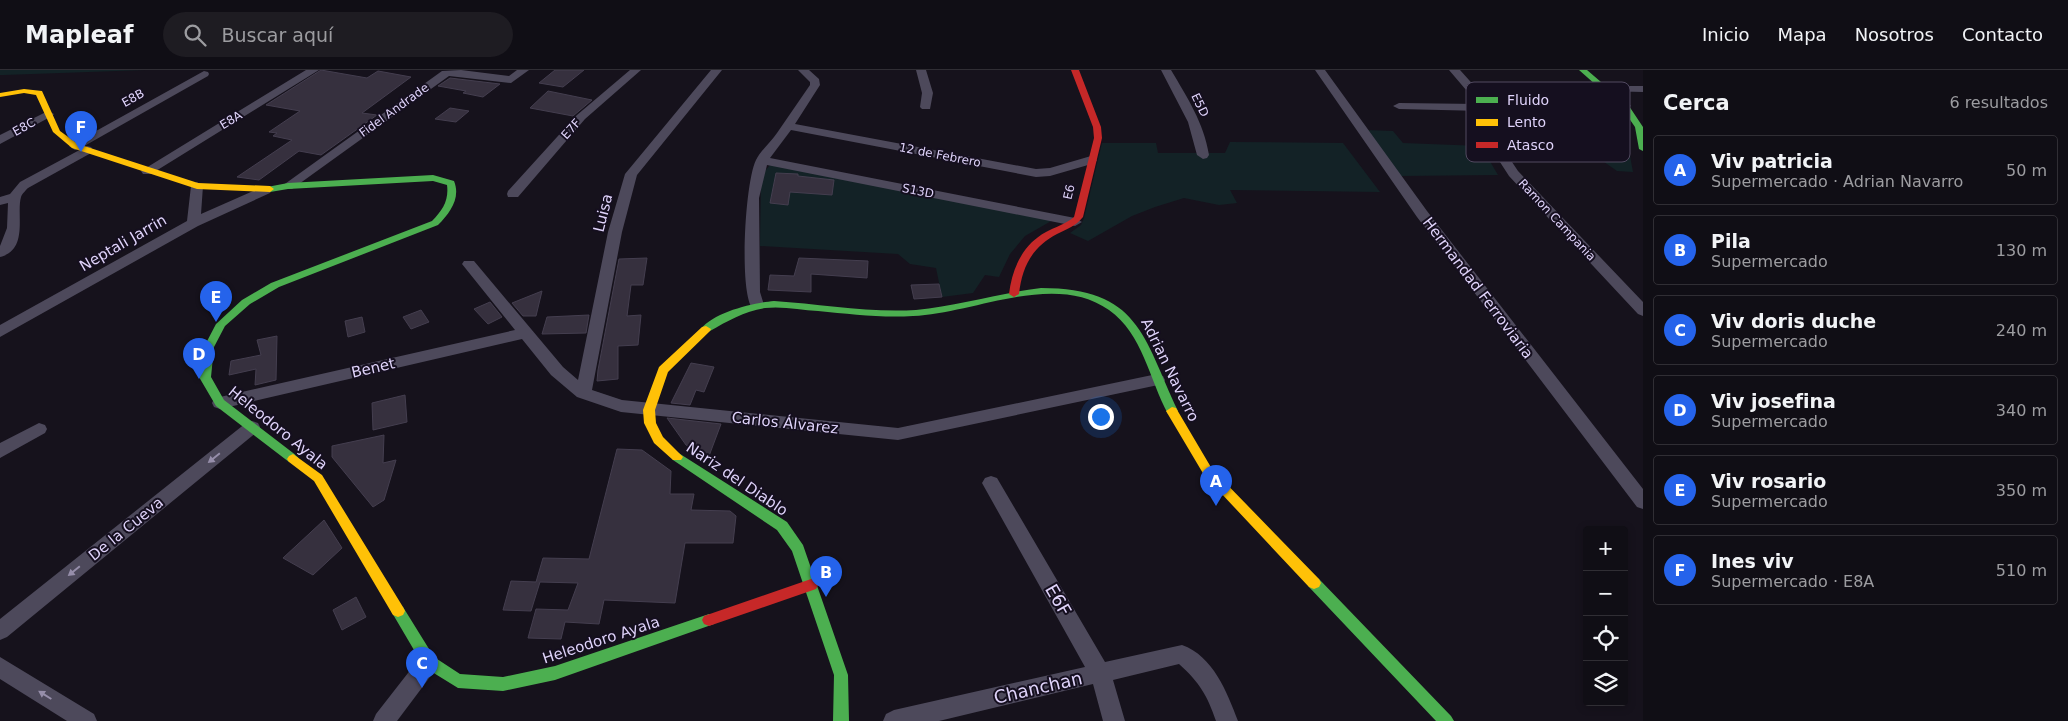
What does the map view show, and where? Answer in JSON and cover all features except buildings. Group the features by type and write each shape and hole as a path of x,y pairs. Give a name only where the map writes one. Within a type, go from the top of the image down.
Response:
{"street":[{"name":"E8A","path":"148,170 314,70"},
{"name":"Fidel Andrade","path":"288,186 446,73 452,72 511,80 524,70"},
{"name":"E7F","path":"513,194 582,118 636,70"},
{"name":"Luisa","path":"583,392 615,232 631,174 717,70"},
{"path":"757,305 752,292 756,178 762,160 788,126 815,85 814,81 803,70"},
{"path":"921,70 929,100 926,107"},
{"name":"E6","path":"1014,294 1015,277 1025,254 1042,237 1075,222 1078,217 1098,138 1097,127 1075,70"},
{"name":"E5D","path":"1166,70 1185,104 1202,141 1203,155"},
{"name":"Hermandad Ferroviaria","path":"1320,70 1422,214 1643,502"},
{"name":"Ramon Campania","path":"1454,70 1465,82"},
{"path":"1583,70 1599,82"},
{"name":"E8B","path":"81,148 204,74"},
{"path":"1630,89 1643,89"},
{"name":"Heleodoro Ayala","path":"0,95 24,91 39,93 56,132 81,148 198,186 266,190 288,186 433,178 451,183 455,195 449,209 435,223 275,285 246,302 222,324 209,347 205,377 220,404 318,478 430,662 458,681 503,684 555,673 811,584"},
{"path":"1399,106 1466,108"},
{"name":"E8C","path":"0,140 48,114"},
{"path":"1630,114 1639,127 1643,149"},
{"name":"12 de Febrero","path":"788,126 1036,173 1051,173 1091,160"},
{"path":"0,253 8,247 13,239 15,197 24,185 81,148"},
{"name":"S13D","path":"762,160 1075,222"},
{"name":"Ramon Campania","path":"1506,162 1513,173 1643,312"},
{"path":"193,223 198,186"},
{"name":"Neptali Jarrin","path":"0,332 193,223 266,190"},
{"path":"0,201 15,197"},
{"name":"Carlos Álvarez","path":"469,264 557,371 583,392 621,406 898,434 1157,380"},
{"name":"Adrian Navarro","path":"649,410 663,370 683,349 703,331 736,312 757,305 774,304 894,313 929,312 1014,294 1056,290 1095,298 1122,313 1134,327 1157,380 1193,451 1208,472 1446,721"},
{"name":"Benet","path":"220,404 526,333"},
{"name":"Nariz del Diablo","path":"649,410 650,423 658,440 673,454 782,526 798,549 841,675 840,721"},
{"name":"De la Cueva","path":"0,631 252,427"},
{"path":"0,451 39,429"},
{"name":"E6F","path":"991,483 1101,674 1114,721"},
{"name":"Chanchan","path":"894,721 1182,654 1204,673 1220,702 1227,721"},
{"path":"384,721 430,662"},
{"path":"0,667 86,721"}],"shaded area":[{"path":"0,70 145,70 0,75"},
{"path":"1365,130 1393,131 1403,143 1466,145 1466,162 1490,162 1498,175 1399,176"},
{"path":"1230,142 1343,143 1380,192 1230,190 1237,203 1219,205 1184,198 1132,216 1088,241 1070,233 1081,225 1084,218 1102,143 1156,143 1158,153 1225,153"},
{"path":"1630,156 1633,172 1617,171 1604,162 1630,162"},
{"path":"770,165 1053,220 1025,236 1010,254 999,277 985,275 973,293 942,297 936,268 910,264 898,254 760,246 761,176"}],"traffic: fast":[{"path":"1583,70 1597,82"},
{"path":"1630,114 1639,127 1643,149"},
{"path":"270,189 288,186 433,178 451,183 452,189 449,205 444,214 435,223 275,285 246,302 221,324 209,347 205,377 220,403 293,459"},
{"path":"706,329 738,312 764,305 774,304 862,312 915,313 938,311 1041,291 1067,291 1090,296 1112,307 1124,317 1133,328 1148,354 1172,411"},
{"path":"677,457 782,526 798,549 841,675 841,721"},
{"path":"1314,583 1446,721"},
{"path":"398,611 429,662 458,681 503,684 555,673 709,620"}],"traffic: slow":[{"path":"0,95 24,91 39,93 57,132 75,146 197,186 270,189"},
{"path":"677,457 658,440 650,423 649,410 663,370 706,329"},
{"path":"1172,411 1208,472 1314,583"},
{"path":"293,459 318,478 398,611"}],"traffic: jam":[{"path":"1014,294 1017,274 1031,249 1037,242 1071,224 1078,217 1098,138 1097,127 1075,70"},
{"path":"709,620 811,585"}],"place":[{"name":"Ines viv","path":"81,152"},
{"name":"Viv rosario","path":"216,322"},
{"name":"Viv josefina","path":"199,379"},
{"name":"Viv patricia","path":"1216,506"},
{"name":"Pila","path":"826,597"},
{"name":"Viv doris duche","path":"422,688"}]}
